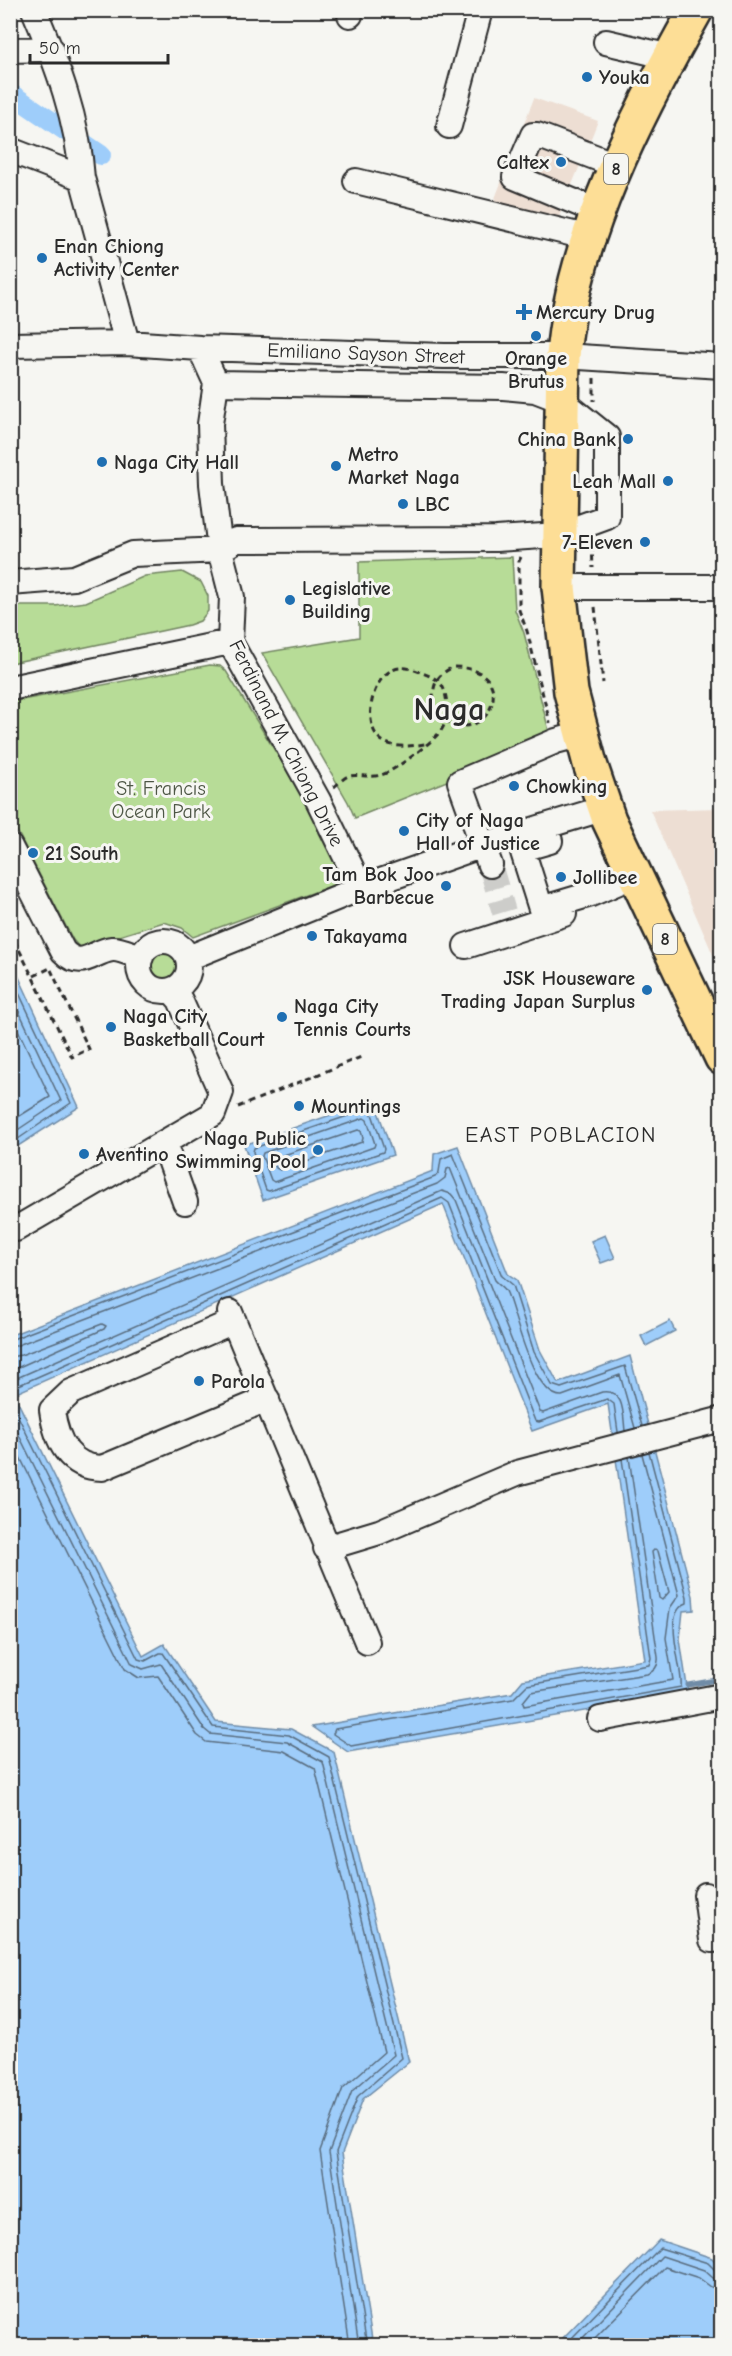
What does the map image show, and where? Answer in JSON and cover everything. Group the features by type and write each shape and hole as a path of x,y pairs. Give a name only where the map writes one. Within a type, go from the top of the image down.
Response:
{"highway":[{"name":"8","path":"696,10 653,86 581,260 565,339 579,357 561,400 559,587 571,692 607,814 722,1058"}],"street":[{"path":"34,10 51,49 72,117 81,167 127,343"},
{"path":"449,126 480,10"},
{"path":"606,42 670,57"},
{"path":"10,50 51,49"},
{"path":"594,225 515,177 533,135 618,166"},
{"path":"10,150 81,167"},
{"path":"356,181 594,225"},
{"name":"Emiliano Sayson Street","path":"10,345 127,343 200,348 444,356 579,357 722,366"},
{"path":"200,348 216,383"},
{"name":"Emiliano Sayson Street","path":"216,383 503,387 535,390 561,400 594,427"},
{"name":"Ferdinand M. Chiong Drive","path":"216,383 210,424 212,484 220,550 232,597 230,642 318,800 361,888"},
{"path":"10,583 74,578 133,554 220,550 236,540 496,539 558,535 607,517 607,437 594,427"},
{"path":"559,587 722,587"},
{"path":"10,688 230,642"},
{"path":"487,855 460,782 555,741 582,734"},
{"path":"188,958 361,888 487,855 607,814"},
{"path":"607,814 568,836 522,849 541,909 638,882"},
{"path":"10,847 63,951 70,958 86,959 114,948 141,957"},
{"path":"466,946 508,921 638,882"},
{"path":"165,940 180,946 188,958 188,974 178,986 171,990 156,989 143,980 139,965 141,957 150,945 165,940"},
{"path":"16,1229 213,1114 220,1092 180,1000 171,990"},
{"path":"165,1143 185,1202"},
{"path":"267,1399 102,1468 89,1468 74,1460 55,1432 52,1410 71,1392 232,1317 267,1399 326,1548 367,1642"},
{"path":"326,1548 379,1532 517,1473 604,1452 722,1419"},
{"path":"600,1719 722,1696"},
{"path":"706,1894 712,1940 722,1939"}],"path":[{"path":"579,357 594,427"},
{"path":"454,667 466,667 483,674 492,683 494,693 489,712 476,724 458,726 446,721 433,710 432,693 438,679 444,671 454,667"},
{"path":"318,800 348,776 381,776 396,769 441,732 446,721 447,705 445,692 438,679 417,670 399,668 387,674 372,697 370,713 373,728 381,740 404,747 425,744"},
{"path":"10,931 72,1057 89,1049 45,958"},
{"path":"213,1114 231,1110 361,1057"}],"shaded area":[{"path":"534,98 598,121 556,224 492,206"},
{"path":"722,808 721,973 650,810"}],"green space":[{"path":"512,557 515,610 524,633 551,739 355,818 262,653 359,637 359,562"},
{"path":"182,572 201,582 208,596 208,611 200,621 11,663 11,606 55,606 86,602 145,576"},
{"name":"St. Francis Ocean Park","path":"210,665 220,666 226,671 323,829 344,877 339,883 193,937 182,928 164,922 80,948 73,940 11,819 11,702"},
{"path":"164,949 176,954 181,966 176,978 164,983 152,978 147,966 152,954"}],"water":[{"path":"11,960 79,1107 15,1148 10,1140"},
{"name":"Naga Public Swimming Pool","path":"374,1100 393,1155 263,1200 244,1145"},
{"path":"458,1146 508,1274 517,1280 540,1350 558,1383 630,1356 693,1596 694,1610 683,1611 680,1639 688,1693 348,1752 312,1727 512,1693 523,1680 645,1660 608,1404 532,1431 443,1204 14,1394 143,1656 164,1644 216,1722 291,1729 334,1752 409,2062 363,2099 342,2153 373,2345 11,2346 11,1335 433,1171 434,1154"},
{"path":"605,1235 615,1258 601,1263 591,1241"},
{"path":"670,1321 675,1331 646,1346 641,1336"},
{"path":"659,2240 712,2258 721,2268 721,2345 556,2345"}],"waterway":[{"path":"10,93 101,155"},
{"path":"688,1685 722,1679"}],"tunnel":[{"path":"490,865 504,912"}],"place":[{"name":"Youka","path":"587,77"},
{"name":"Caltex","path":"561,162"},
{"name":"Enan Chiong Activity Center","path":"42,258"},
{"name":"Mercury Drug","path":"524,312"},
{"name":"Orange Brutus","path":"536,336"},
{"name":"China Bank","path":"628,439"},
{"name":"Naga City Hall","path":"102,462"},
{"name":"Metro Market Naga","path":"336,466"},
{"name":"Leah Mall","path":"668,481"},
{"name":"LBC","path":"403,504"},
{"name":"7-Eleven","path":"645,542"},
{"name":"Legislative Building","path":"290,600"},
{"name":"Chowking","path":"514,786"},
{"name":"City of Naga Hall of Justice","path":"404,831"},
{"name":"21 South","path":"33,853"},
{"name":"Jollibee","path":"561,877"},
{"name":"Tam Bok Joo Barbecue","path":"446,886"},
{"name":"Takayama","path":"312,936"},
{"name":"JSK Houseware Trading Japan Surplus","path":"647,990"},
{"name":"Naga City Tennis Courts","path":"282,1017"},
{"name":"Naga City Basketball Court","path":"111,1027"},
{"name":"Mountings","path":"299,1106"},
{"name":"Naga Public Swimming Pool","path":"318,1150"},
{"name":"Aventino","path":"84,1154"},
{"name":"Parola","path":"199,1381"}],"district":[{"name":"Naga","path":"449,709"},
{"name":"EAST POBLACION","path":"561,1134"}]}
